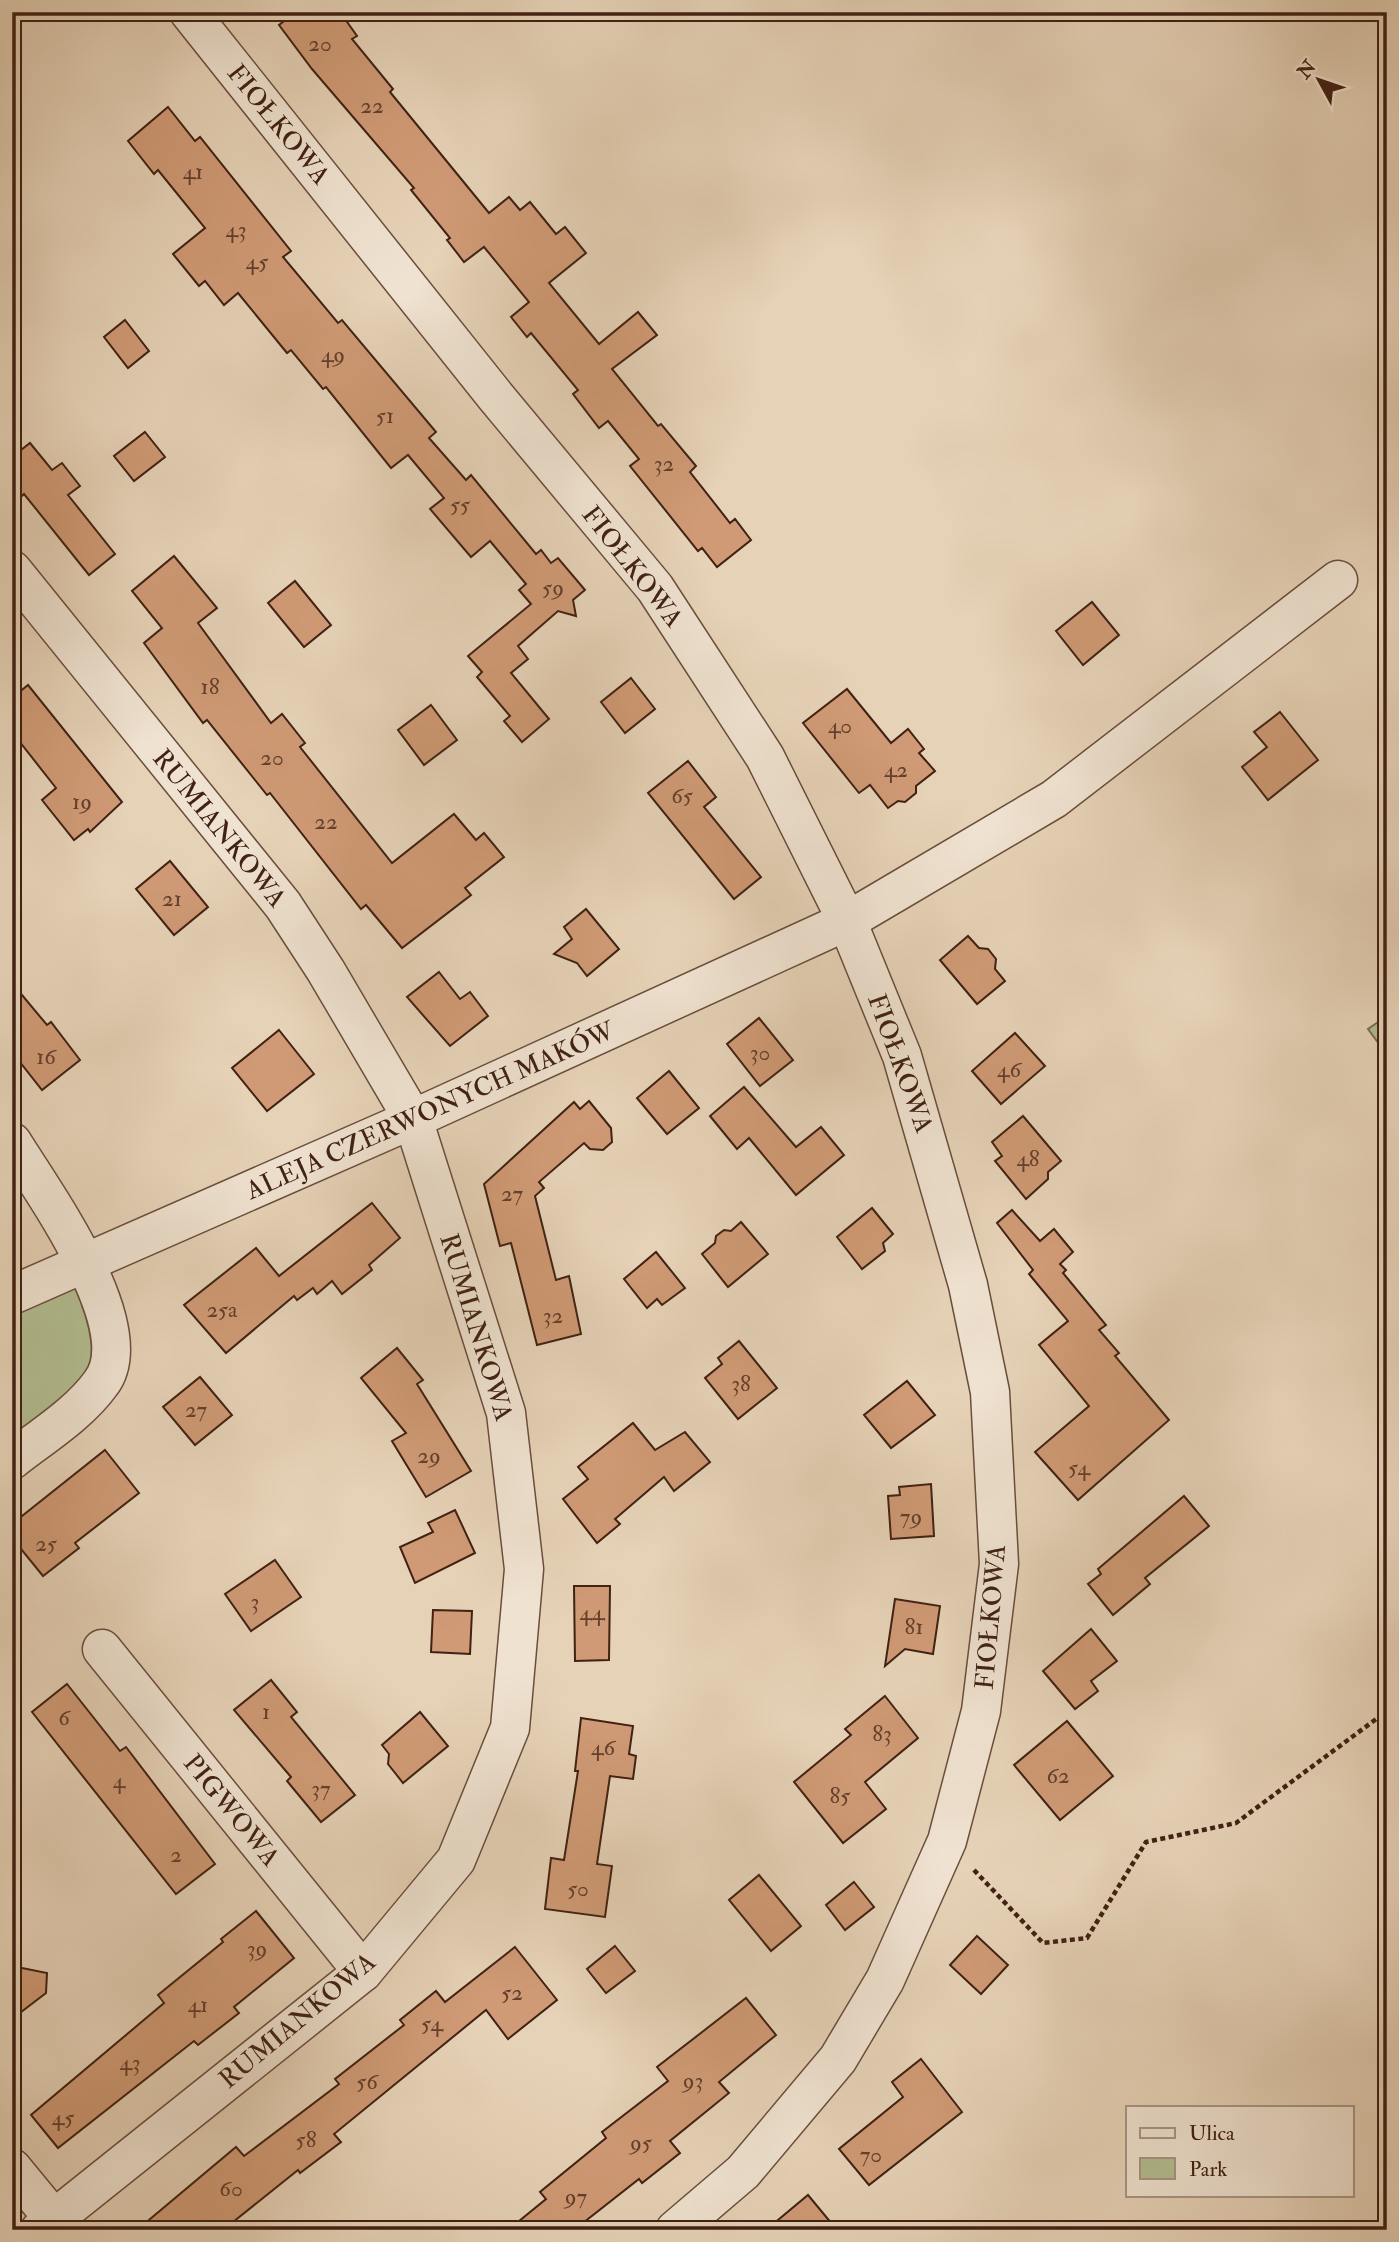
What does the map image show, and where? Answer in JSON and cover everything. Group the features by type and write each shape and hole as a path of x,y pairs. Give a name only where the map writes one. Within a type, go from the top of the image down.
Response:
{"street":[{"name":"FIOŁKOWA","path":"189,12 496,397 655,588 765,757 847,920 902,1056 968,1285 990,1392 999,1564 981,1711 947,1841 885,1980 838,2059 792,2117 743,2172 675,2230"},
{"name":"RUMIANKOWA","path":"12,570 284,905 413,1119 506,1413 524,1569 510,1728 456,1860 363,1972 52,2226"},
{"name":"ALEJA CZERWONYCH MAKÓW","path":"12,1295 413,1119 847,920 1054,799 1338,580"},
{"path":"12,1142 86,1264 110,1327 112,1357 103,1382 12,1460"},
{"name":"PIGWOWA","path":"102,1649 363,1972"},
{"path":"12,2168 52,2226"}],"path":[{"path":"947,1841 1043,1943 1087,1938 1146,1842 1236,1823 1387,1711"}],"green space":[{"path":"1387,1016 1387,1055 1368,1029"},
{"path":"84,1268 110,1357 12,1458 12,1298"}],"building":[{"path":"296,12 340,12 357,36 352,39 393,89 390,92 489,213 509,197 520,210 530,202 556,234 565,227 586,253 549,283 599,344 638,312 657,335 612,369 658,426 661,424 696,466 690,472 730,523 735,519 751,540 717,567 702,548 698,551 630,466 639,459 608,421 599,428 573,394 578,390 531,333 527,337 511,317 529,302 484,247 464,262 447,240 450,238 411,190 414,188 312,69 279,25"},
{"path":"168,107 195,141 200,137 291,251 283,257 338,323 342,320 436,432 429,438 466,480 471,475 536,554 541,550 551,563 558,558 585,590 573,600 576,616 558,611 518,646 528,659 511,673 549,719 522,742 504,721 510,716 477,677 482,672 468,656 531,604 519,590 526,584 490,541 471,557 430,509 444,498 408,455 391,468 326,387 323,389 291,350 287,353 238,293 224,305 205,281 199,286 173,254 205,228 158,170 154,174 128,141"},
{"path":"125,320 149,351 128,368 104,337"},
{"path":"145,432 165,457 134,481 114,456"},
{"path":"30,443 52,470 62,463 80,486 68,495 115,554 89,575 24,494 12,505 12,457"},
{"path":"174,556 217,608 198,623 271,723 282,714 305,743 300,747 392,863 454,814 476,840 484,833 504,857 465,888 471,895 402,948 366,905 361,909 270,793 267,795 207,720 203,723 144,643 162,628 132,591"},
{"path":"295,581 331,625 304,647 268,603"},
{"path":"1092,602 1119,635 1083,665 1056,631"},
{"path":"631,678 655,709 625,733 601,702"},
{"path":"28,685 122,802 90,832 88,829 74,840 42,800 56,788 12,732 12,698"},
{"path":"847,689 891,743 908,729 924,749 919,753 935,771 916,786 916,793 905,802 898,801 888,808 870,785 859,793 803,723"},
{"path":"431,705 457,740 424,765 398,730"},
{"path":"1280,712 1318,760 1268,800 1242,767 1267,747 1254,732"},
{"path":"688,761 716,797 704,807 761,877 734,899 648,793"},
{"path":"170,861 208,907 174,935 136,889"},
{"path":"586,909 619,949 587,976 577,963 554,954 572,939 564,927"},
{"path":"968,936 979,948 988,949 996,959 995,969 1005,981 977,1004 940,960"},
{"path":"439,972 460,999 470,992 488,1016 450,1046 407,997"},
{"path":"12,983 47,1025 51,1022 80,1060 42,1090 12,1052"},
{"path":"759,1018 793,1060 760,1086 727,1044"},
{"path":"279,1030 314,1074 267,1111 232,1068"},
{"path":"1015,1033 1045,1066 1001,1104 972,1071"},
{"path":"669,1071 699,1108 667,1134 637,1098"},
{"path":"744,1087 796,1147 821,1127 844,1155 796,1195 749,1138 737,1149 710,1116"},
{"path":"589,1101 611,1128 612,1142 603,1150 590,1149 584,1143 539,1182 544,1188 535,1196 556,1280 569,1276 581,1334 537,1345 511,1243 500,1246 484,1184 574,1102 580,1109"},
{"path":"1023,1116 1061,1161 1048,1172 1048,1179 1026,1199 995,1161 1002,1156 992,1142"},
{"path":"372,1203 400,1238 369,1265 372,1270 342,1294 332,1281 317,1294 313,1288 297,1300 294,1296 226,1353 184,1305 256,1248 279,1276"},
{"path":"872,1208 893,1234 883,1243 885,1251 862,1269 837,1237"},
{"path":"1012,1210 1040,1241 1054,1229 1073,1252 1060,1264 1066,1270 1063,1273 1106,1325 1099,1330 1119,1353 1115,1356 1169,1420 1078,1500 1035,1452 1089,1406 1039,1345 1068,1321 1029,1274 1033,1270 997,1223"},
{"path":"741,1222 768,1254 728,1287 702,1254 715,1243 716,1236 724,1230 731,1231"},
{"path":"656,1252 685,1288 662,1305 657,1299 647,1308 624,1279"},
{"path":"739,1341 777,1388 738,1419 705,1378 722,1364 718,1358"},
{"path":"397,1348 423,1380 417,1384 471,1471 426,1497 392,1441 406,1433 361,1378"},
{"path":"200,1377 232,1415 195,1445 163,1407"},
{"path":"907,1381 935,1415 891,1448 864,1415"},
{"path":"633,1423 655,1450 685,1432 710,1462 674,1491 664,1477 615,1519 620,1524 597,1543 563,1499 588,1479 578,1467"},
{"path":"105,1450 139,1493 75,1543 79,1548 43,1576 12,1538 12,1524"},
{"path":"931,1484 934,1536 891,1539 888,1496 900,1495 899,1487"},
{"path":"1184,1496 1209,1526 1145,1578 1150,1584 1113,1615 1088,1584 1101,1574 1098,1569"},
{"path":"455,1510 475,1553 415,1583 400,1547 433,1532 428,1523"},
{"path":"275,1560 301,1597 251,1631 225,1594"},
{"path":"574,1586 610,1586 609,1660 575,1661"},
{"path":"895,1599 940,1606 933,1654 905,1649 885,1666"},
{"path":"433,1610 472,1611 470,1654 431,1652"},
{"path":"1091,1629 1117,1661 1091,1681 1098,1691 1075,1709 1043,1671"},
{"path":"271,1680 297,1712 291,1717 355,1795 321,1822 287,1781 291,1777 234,1710"},
{"path":"67,1684 120,1751 126,1747 215,1864 176,1894 32,1712"},
{"path":"885,1696 918,1738 865,1782 886,1809 843,1843 794,1782 851,1735 845,1729"},
{"path":"420,1712 448,1746 403,1783 388,1764 389,1754 382,1745"},
{"path":"581,1718 633,1726 629,1754 636,1756 633,1779 610,1776 597,1864 612,1866 605,1917 545,1909 551,1858 564,1860 578,1771 575,1771"},
{"path":"1067,1721 1113,1776 1060,1820 1014,1765"},
{"path":"759,1875 801,1926 771,1951 729,1900"},
{"path":"854,1882 874,1907 845,1930 826,1905"},
{"path":"256,1911 294,1958 234,2007 239,2013 198,2045 194,2041 58,2148 31,2115 164,2003 158,1995"},
{"path":"977,1936 1008,1965 981,1994 950,1965"},
{"path":"615,1946 635,1971 606,1993 587,1969"},
{"path":"515,1947 557,2000 508,2039 486,2010 334,2134 341,2142 300,2173 298,2170 223,2230 137,2230 236,2147 244,2156 339,2084 335,2079 404,2025 400,2020 436,1991 445,2002"},
{"path":"12,1966 47,1973 46,1993 12,2019"},
{"path":"746,1998 776,2035 719,2082 729,2093 670,2141 680,2153 642,2183 639,2179 574,2230 508,2230 546,2199 540,2192 606,2138 602,2132 668,2081 657,2067"},
{"path":"921,2059 962,2112 869,2185 839,2149 903,2097 892,2082"},
{"path":"808,2195 837,2230 766,2230"}]}
